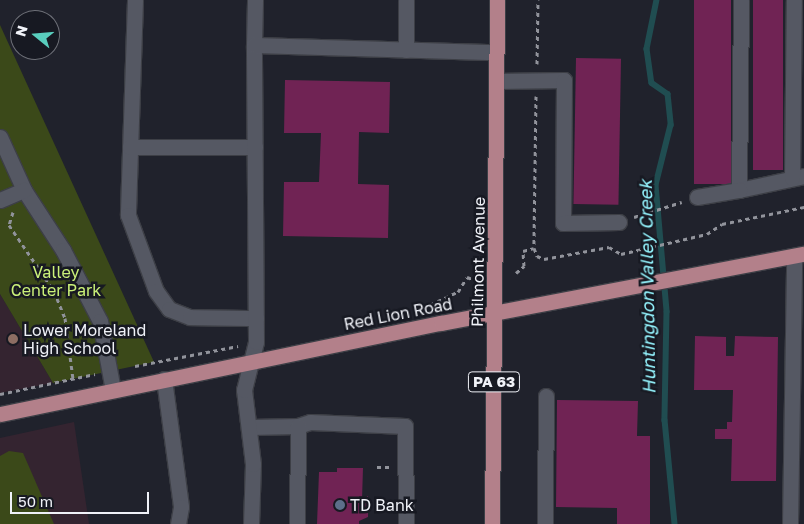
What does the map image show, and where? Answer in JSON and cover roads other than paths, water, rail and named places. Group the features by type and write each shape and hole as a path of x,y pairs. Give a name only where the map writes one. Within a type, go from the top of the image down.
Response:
{"main road":[{"name":"Philmont Avenue","path":"492,524 497,0"},
{"name":"Red Lion Road","path":"0,414 494,312 647,285 799,255"}],"lane":[{"path":"135,0 128,215 156,291 169,309 190,317 256,318"},
{"path":"251,524 253,464 244,390 256,342 255,0"},
{"path":"406,0 406,50"},
{"path":"739,190 741,0"},
{"path":"697,197 798,177 794,0"},
{"path":"254,45 496,52"},
{"path":"496,82 564,80 563,223 619,222"},
{"path":"0,137 24,190 63,250 100,320 113,390"},
{"path":"130,147 255,147"},
{"path":"3,198 24,190"},
{"path":"790,524 799,255"},
{"path":"164,379 182,507 178,524"},
{"path":"545,524 546,396"},
{"path":"250,427 298,426 310,422 405,426 406,524"},
{"path":"297,524 298,426"}],"waterway":[{"name":"Huntingdon Valley Creek","path":"657,0 647,49 652,83 668,94 671,125 656,185 667,312 665,420 675,524"}],"place":[{"name":"Lower Moreland High School","path":"13,339"},
{"name":"TD Bank","path":"340,505"}],"park label":[{"name":"Valley Center Park","path":"56,281"}]}
